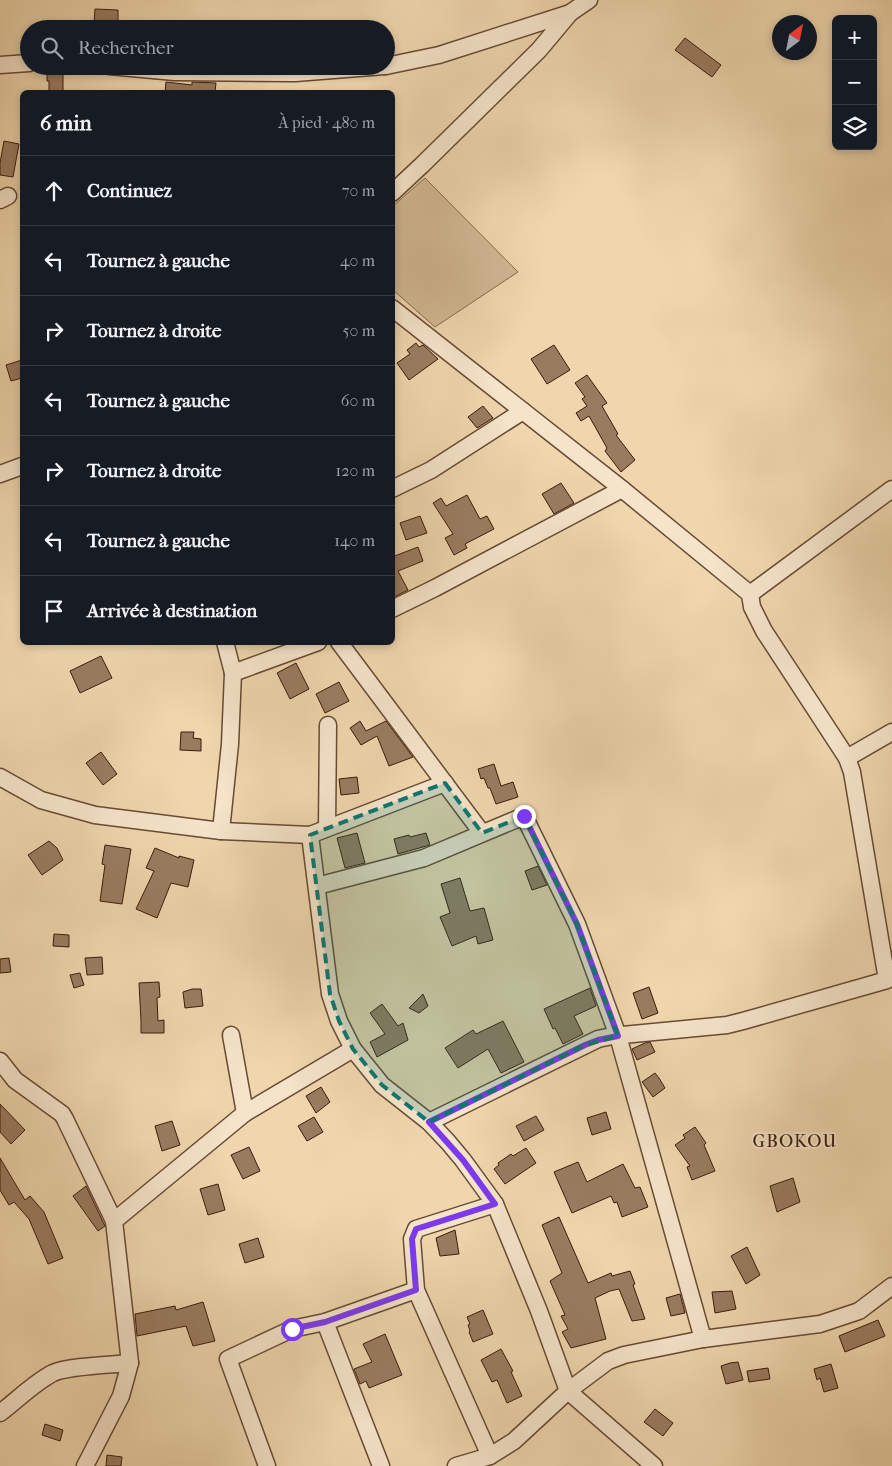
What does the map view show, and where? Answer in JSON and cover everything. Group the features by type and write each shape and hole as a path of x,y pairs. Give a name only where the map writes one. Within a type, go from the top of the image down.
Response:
{"street":[{"path":"395,190 532,56 570,13 589,0"},
{"path":"395,64 439,55 570,13"},
{"path":"0,65 20,64"},
{"path":"395,310 622,489 750,594 752,607 764,631 847,758 852,772 887,980 743,1022 618,1036 598,1040 429,1122"},
{"path":"395,488 431,470 523,411"},
{"path":"0,474 20,467"},
{"path":"395,607 435,588 622,489"},
{"path":"750,594 892,489"},
{"path":"220,831 230,744 232,673 226,645"},
{"path":"232,673 310,645"},
{"path":"341,645 482,833"},
{"path":"327,828 328,725"},
{"path":"847,758 892,732"},
{"path":"0,777 42,800 96,815 220,831 310,835 445,783"},
{"path":"316,886 424,858 524,816 577,924 618,1036 703,1339"},
{"path":"310,835 330,994 339,1021 353,1049 382,1085 429,1122 463,1160 495,1204 539,1311 568,1391 654,1466"},
{"path":"231,1035 245,1113"},
{"path":"114,1221 245,1113 353,1049"},
{"path":"0,1061 15,1080 62,1114 114,1221 130,1363 122,1396 85,1466"},
{"path":"490,1456 416,1290 412,1239 416,1229 495,1204"},
{"path":"456,1466 490,1456 514,1441 568,1391 608,1361 624,1355 703,1339 820,1324 859,1312 892,1286"},
{"path":"267,1466 228,1359 292,1329 325,1322 416,1290"},
{"path":"325,1322 381,1466"},
{"path":"0,1414 53,1373 64,1370 130,1363"}],"highlighted area":[{"path":"445,783 482,833 524,816 577,924 618,1036 585,1045 429,1122 382,1085 353,1049 339,1021 330,994 310,835"}],"shaded area":[{"path":"425,178 518,272 435,327 395,292 395,204"}],"building":[{"path":"95,9 118,10 118,20 94,20"},
{"path":"685,38 721,65 712,77 675,50"},
{"path":"47,75 63,75 63,90 49,90 49,81 47,81"},
{"path":"166,82 192,85 192,82 216,83 215,90 165,90"},
{"path":"4,141 19,144 13,177 0,175"},
{"path":"416,343 419,347 423,345 438,359 409,380 397,363 410,354 407,350"},
{"path":"554,345 570,370 547,384 531,359"},
{"path":"20,361 20,379 11,381 6,365"},
{"path":"587,375 607,403 602,406 618,434 616,435 635,460 621,472 605,451 607,448 589,416 581,421 576,413 587,406 582,399 585,397 575,383"},
{"path":"483,406 493,418 477,428 468,417"},
{"path":"561,483 574,503 554,514 542,494"},
{"path":"467,495 480,519 487,516 494,529 465,544 467,548 454,555 445,538 453,534 433,503 441,498 446,506"},
{"path":"420,516 427,533 406,540 400,523"},
{"path":"418,547 423,561 398,571 408,590 395,596 395,556"},
{"path":"101,656 112,678 80,693 70,671"},
{"path":"296,663 309,689 290,699 277,673"},
{"path":"339,682 349,701 325,713 316,694"},
{"path":"360,721 366,731 386,721 413,757 389,766 377,736 361,745 350,728"},
{"path":"181,732 194,732 193,738 201,739 201,751 180,750"},
{"path":"101,752 117,774 103,785 86,763"},
{"path":"494,764 501,786 513,782 518,797 496,804 490,788 488,788 484,778 481,779 478,769"},
{"path":"357,777 359,793 341,795 339,779"},
{"path":"357,833 365,863 345,868 337,838"},
{"path":"426,833 430,845 398,854 394,839"},
{"path":"49,841 57,848 63,860 42,875 28,855"},
{"path":"105,845 131,849 122,904 100,901 105,865 102,864"},
{"path":"155,848 179,858 179,856 194,860 188,887 171,883 157,918 136,909 154,871 146,868"},
{"path":"538,866 547,885 532,890 525,871"},
{"path":"460,878 470,911 484,908 493,940 478,944 476,936 452,946 440,917 450,913 441,884"},
{"path":"54,934 69,935 69,947 53,946"},
{"path":"102,957 103,974 87,975 85,958"},
{"path":"9,958 11,972 0,973 0,959"},
{"path":"80,973 84,985 74,988 70,975"},
{"path":"159,982 160,997 157,998 158,1021 164,1020 164,1033 141,1033 139,983"},
{"path":"649,987 658,1013 642,1019 633,993"},
{"path":"590,988 596,1006 574,1016 583,1034 563,1044 555,1028 553,1029 544,1009"},
{"path":"201,989 203,1006 185,1008 183,992"},
{"path":"423,994 428,1006 419,1013 409,1008"},
{"path":"382,1004 398,1026 403,1023 408,1040 377,1057 370,1042 385,1034 370,1013"},
{"path":"503,1021 524,1062 501,1073 488,1049 458,1068 445,1048 473,1030 476,1034"},
{"path":"650,1042 655,1052 637,1060 632,1049"},
{"path":"655,1073 665,1088 653,1097 642,1082"},
{"path":"321,1087 330,1102 316,1113 306,1096"},
{"path":"0,1104 25,1130 11,1144 0,1132"},
{"path":"606,1112 611,1129 592,1135 587,1118"},
{"path":"536,1116 544,1130 524,1141 516,1126"},
{"path":"314,1117 323,1132 307,1141 298,1126"},
{"path":"172,1121 180,1145 162,1151 155,1126"},
{"path":"695,1127 706,1143 704,1145 715,1171 692,1180 687,1167 690,1166 675,1145 685,1138 683,1135"},
{"path":"249,1147 260,1171 243,1179 231,1155"},
{"path":"526,1148 536,1163 505,1184 494,1169 499,1165 498,1163 511,1154 513,1156"},
{"path":"0,1158 25,1200 30,1196 44,1212 63,1258 48,1264 29,1219 14,1202 9,1205 0,1190"},
{"path":"578,1162 587,1182 623,1164 635,1188 640,1187 648,1207 622,1217 617,1202 614,1203 611,1196 572,1213 554,1172"},
{"path":"793,1178 800,1202 777,1212 770,1186"},
{"path":"218,1184 225,1210 208,1215 200,1189"},
{"path":"86,1186 105,1226 98,1231 73,1196"},
{"path":"559,1217 588,1283 611,1273 612,1276 630,1271 645,1319 632,1321 619,1289 610,1291 595,1298 606,1339 571,1348 562,1332 568,1329 561,1316 565,1315 550,1281 562,1273 542,1225"},
{"path":"455,1230 459,1254 440,1256 436,1238"},
{"path":"258,1238 264,1257 245,1263 239,1244"},
{"path":"747,1247 760,1275 746,1284 731,1256"},
{"path":"732,1291 736,1309 715,1313 712,1292"},
{"path":"680,1294 685,1313 671,1316 666,1298"},
{"path":"203,1302 215,1341 193,1346 186,1326 137,1336 135,1314 175,1306 176,1310"},
{"path":"483,1310 493,1334 473,1342 469,1332 468,1325 470,1324 467,1317"},
{"path":"878,1320 885,1336 845,1352 839,1336"},
{"path":"385,1334 402,1375 369,1388 366,1381 360,1384 354,1369 372,1362 363,1344"},
{"path":"501,1349 513,1371 511,1372 522,1396 507,1403 497,1380 492,1382 481,1360"},
{"path":"738,1362 743,1380 726,1384 721,1366"},
{"path":"831,1364 838,1388 824,1392 820,1378 817,1380 814,1369"},
{"path":"768,1368 770,1379 749,1382 747,1371"},
{"path":"655,1409 673,1423 663,1436 644,1422"},
{"path":"45,1424 63,1430 60,1441 42,1435"},
{"path":"107,1455 122,1457 121,1466 106,1466"}],"district":[{"name":"GBOKOU","path":"795,1141"}],"route":[{"path":"292,1329 325,1322 416,1290 412,1239 416,1229 495,1204 463,1160 429,1122 585,1045 612,1036 618,1036 577,924 524,816"}]}
